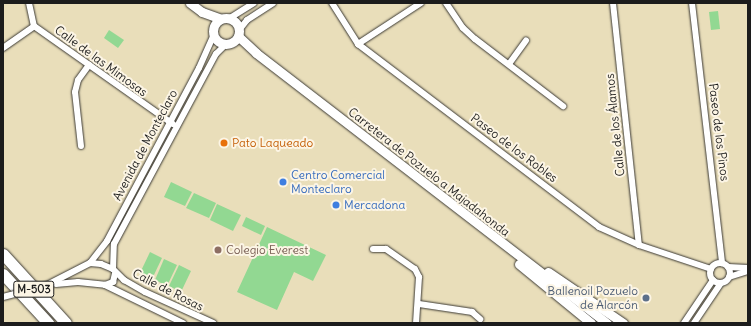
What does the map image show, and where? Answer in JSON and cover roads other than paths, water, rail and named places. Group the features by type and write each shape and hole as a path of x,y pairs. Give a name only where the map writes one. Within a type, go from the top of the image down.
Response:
{"highway":[{"name":"M-503","path":"3,254 66,323"},
{"name":"M-503","path":"3,274 48,323"}],"street":[{"path":"3,48 34,26 29,3"},
{"path":"214,31 225,19 254,3"},
{"path":"196,8 214,31 218,41 229,43 239,33 247,20 273,3"},
{"name":"Paseo de los Robles","path":"332,3 358,44 599,227 639,245 711,269"},
{"path":"358,44 421,3"},
{"path":"446,3 463,28 563,106"},
{"name":"Calle de los Álamos","path":"613,3 639,245"},
{"name":"Paseo de los Pinos","path":"692,3 722,263"},
{"path":"196,8 235,22 239,33"},
{"name":"Calle de las Mimosas","path":"34,26 176,126"},
{"name":"Avenida de Monteclaro","path":"90,264 107,241 199,68 214,31"},
{"name":"Carretera de Pozuelo a Majadahonda","path":"239,33 248,48 479,226"},
{"path":"509,64 526,41"},
{"name":"Carretera de Pozuelo a Majadahonda","path":"229,43 248,48"},
{"name":"Avenida de Monteclaro","path":"114,271 114,244 216,54 229,43"},
{"path":"81,146 75,92 78,80 89,65"},
{"path":"479,226 535,279 594,319 603,323"},
{"path":"479,226 623,323"},
{"path":"373,249 386,249 415,269 419,276 419,304 416,323"},
{"path":"684,323 713,280 711,269 715,264 722,263 728,267 748,269"},
{"path":"48,285 90,264 114,271 113,282 105,285"},
{"path":"728,267 729,277"},
{"path":"694,323 721,283 729,277 748,269"},
{"path":"3,297 48,285 82,282 79,270"},
{"name":"Calle de Rosas","path":"114,271 124,280 169,305 213,323"},
{"path":"713,280 721,283"},
{"name":"Calle de Rosas","path":"82,282 105,285 184,323"},
{"path":"419,304 472,312 480,319"},
{"path":"594,319 607,323"}],"place":[{"name":"Pato Laqueado","path":"224,143"},
{"name":"Centro Comercial Monteclaro","path":"283,182"},
{"name":"Mercadona","path":"336,205"},
{"name":"Colegio Everest","path":"218,250"},
{"name":"Ballenoil Pozuelo de Alarcón","path":"646,298"}]}
